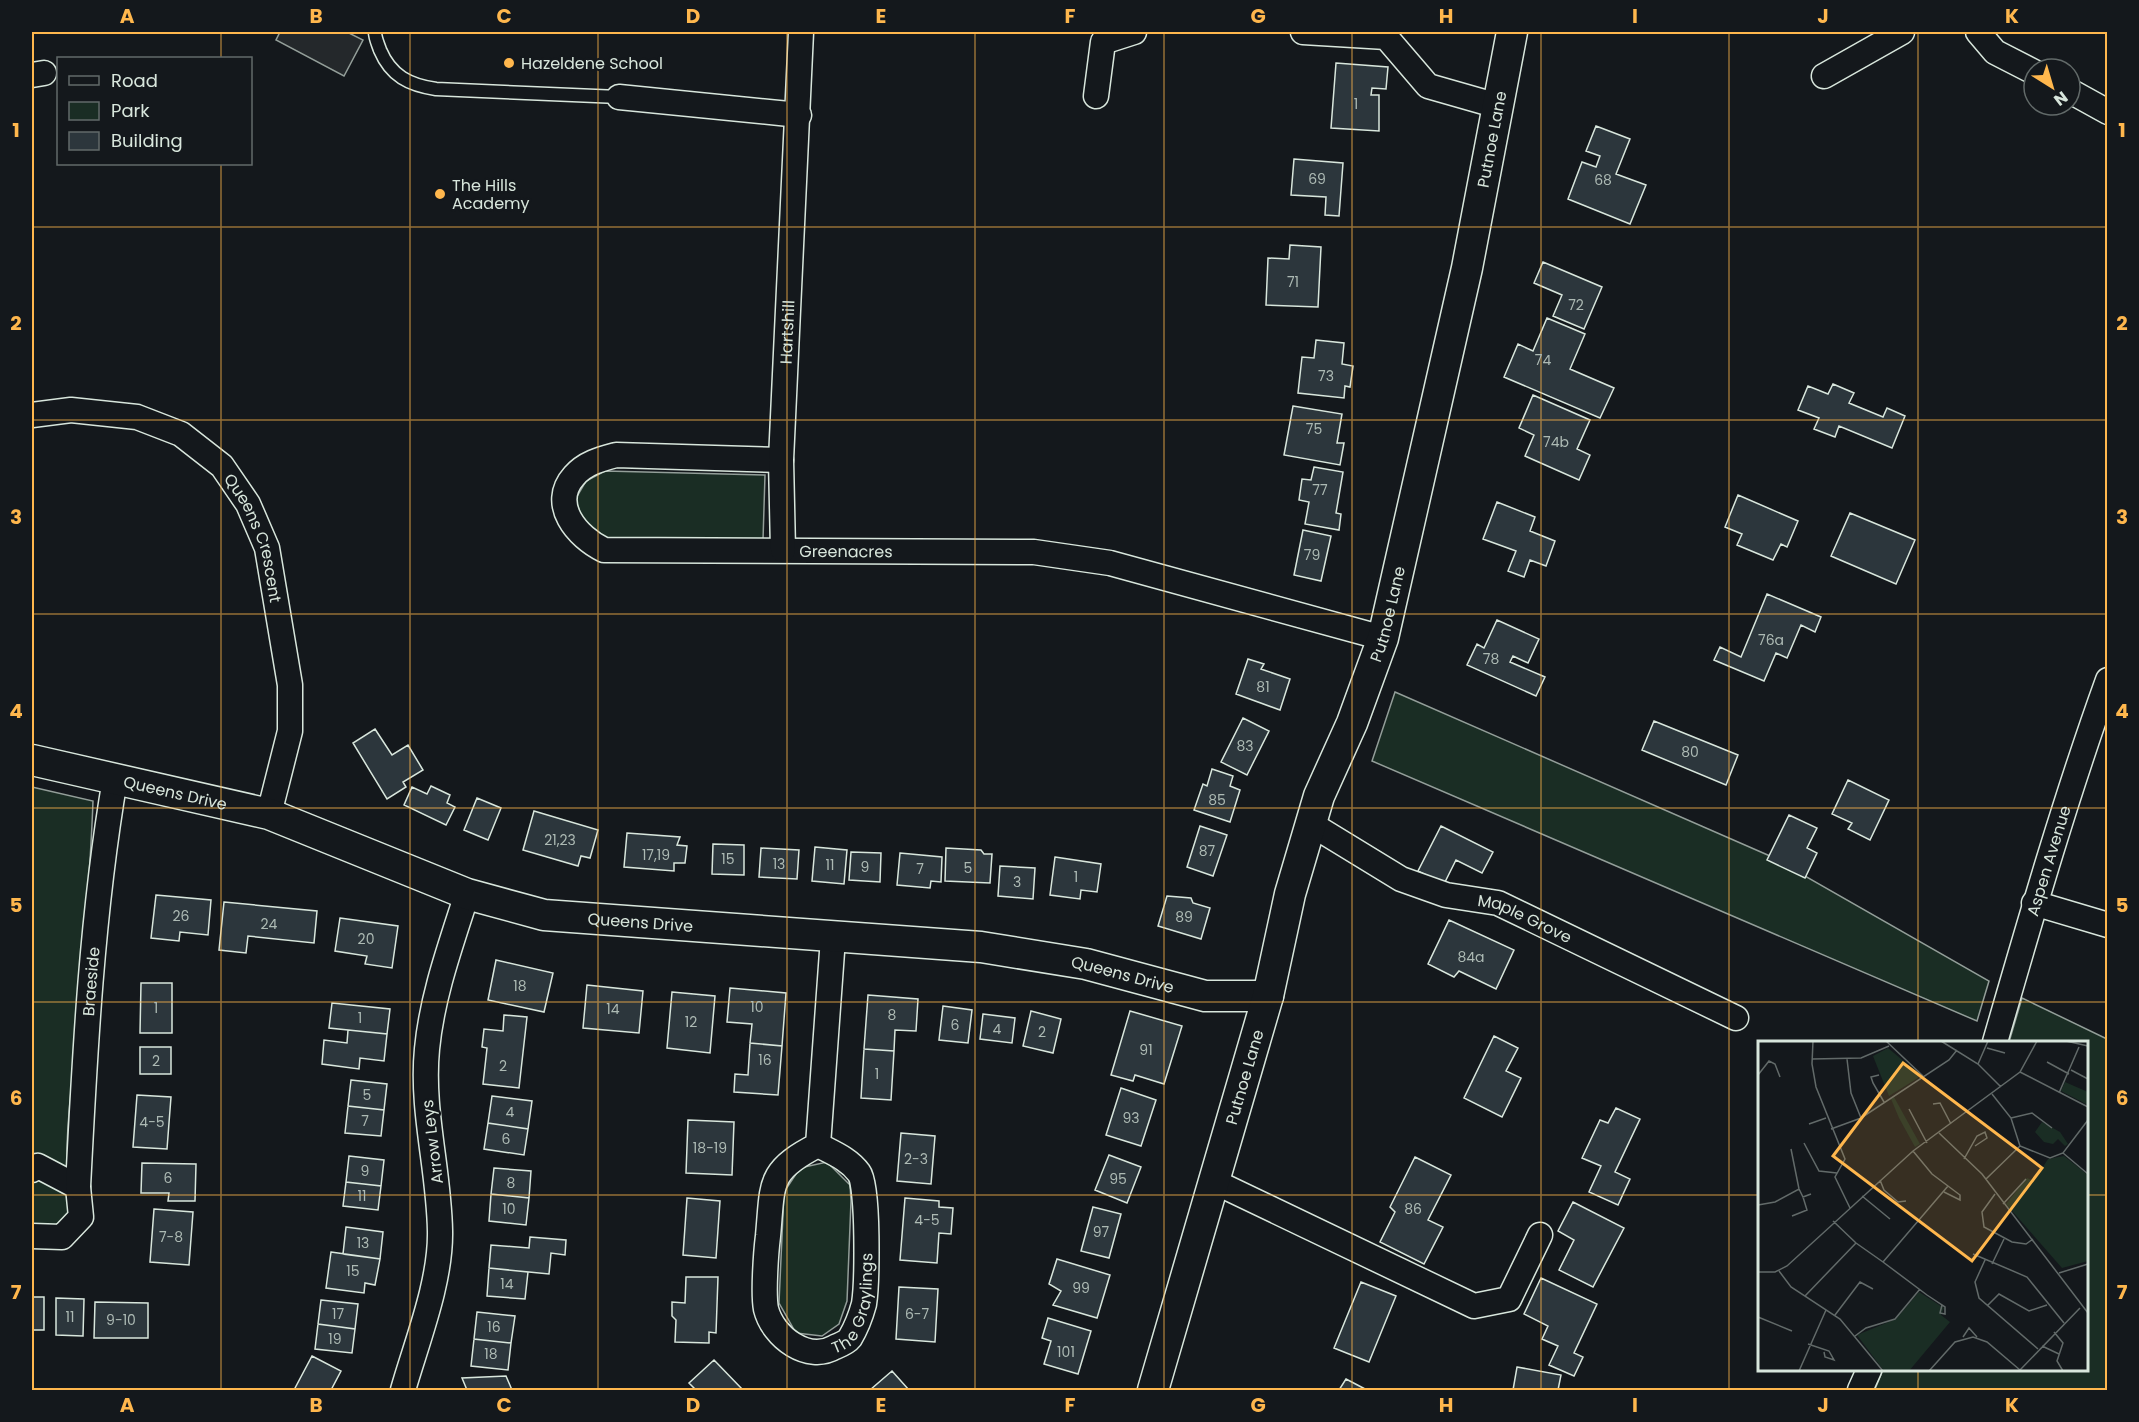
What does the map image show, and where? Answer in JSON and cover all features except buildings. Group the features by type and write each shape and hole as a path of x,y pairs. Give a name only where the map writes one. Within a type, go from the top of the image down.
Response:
{"street":[{"name":"Hartshill","path":"783,550 781,460 799,115 801,32"},
{"path":"1096,96 1103,42 1134,32"},
{"path":"1303,32 1386,37 1428,86 1498,106"},
{"name":"Putnoe Lane","path":"1153,1390 1268,996 1290,894 1319,796 1352,723 1383,638 1465,280 1512,32"},
{"path":"1824,76 1902,32"},
{"path":"1978,32 1995,52 2022,66"},
{"path":"619,97 799,115"},
{"path":"2082,98 2108,112"},
{"name":"Queens Crescent","path":"32,415 71,410 137,417 181,434 222,466 248,504 267,548 290,685 290,731 269,814"},
{"name":"Greenacres","path":"781,460 616,455 593,462 573,476 564,500 572,527 589,543 604,550 1034,552 1099,561 1383,638"},
{"name":"Aspen Avenue","path":"1995,1041 2034,903 2080,757 2108,680"},
{"name":"Queens Drive","path":"32,760 269,814 466,894 544,915 833,938 981,947 1086,964 1205,996 1268,996"},
{"name":"Braeside","path":"32,1236 62,1237 81,1217 78,1187 89,978 102,856 115,779"},
{"name":"Maple Grove","path":"1311,824 1401,879 1446,895 1498,903 1736,1018"},
{"name":"Arrow Leys","path":"403,1390 432,1291 440,1233 436,1166 426,1110 426,1049 434,1002 466,894"},
{"path":"2034,903 2108,925"},
{"path":"818,1145 833,938"},
{"name":"The Graylings","path":"818,1145 846,1160 861,1175 866,1201 864,1303 849,1340 825,1353 803,1351 781,1335 766,1309 767,1245 773,1183 786,1162 818,1145"},
{"path":"32,1170 38,1166 78,1187"},
{"path":"1215,1182 1474,1306 1509,1299 1540,1235"},
{"path":"1860,1390 1869,1371"}],"lane":[{"path":"373,33 385,60 395,74 415,86 619,97"}],"green space":[{"path":"605,471 765,475 763,540 610,539 602,536 590,529 582,520 576,498 586,481"},
{"path":"1395,692 1770,856 1989,981 1977,1021 1372,761"},
{"path":"32,787 93,801 86,922 68,1126 67,1168 72,1210 60,1227 32,1226"},
{"path":"2022,998 2107,1039 2107,1390 1877,1390 1875,1389 1883,1371 2088,1371 2088,1041 2009,1041"},
{"path":"827,1162 850,1185 851,1201 847,1301 839,1324 822,1336 796,1333 779,1303 784,1192 800,1168"}],"shaded area":[{"path":"280,32 347,32 363,40 344,76 276,40"}],"place":[{"name":"Hazeldene School","path":"509,63"},
{"name":"The Hills Academy","path":"440,194"}]}
